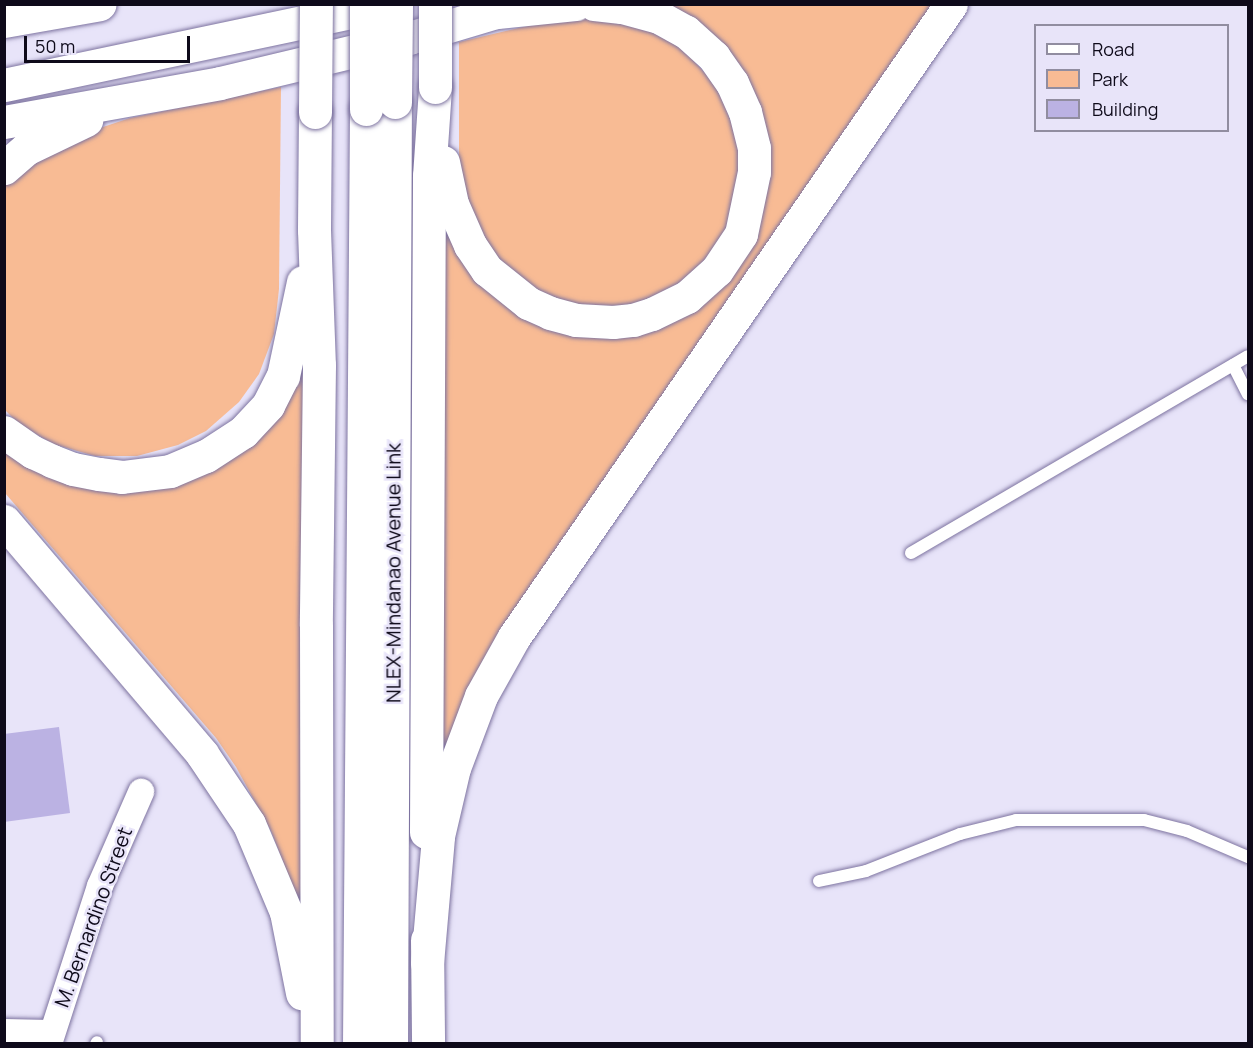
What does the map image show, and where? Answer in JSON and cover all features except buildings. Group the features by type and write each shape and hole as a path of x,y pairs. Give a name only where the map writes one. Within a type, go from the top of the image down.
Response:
{"highway":[{"path":"4,21 100,4"},
{"path":"316,4 314,230 319,364 316,625 317,1044"},
{"path":"366,4 380,105"},
{"path":"4,85 390,4"},
{"path":"380,105 396,4"},
{"path":"428,1044 429,188 435,90 435,4"},
{"path":"4,122 135,100 345,54 509,8 576,4"},
{"path":"435,90 444,165 452,204 470,245 487,270 507,288 528,303 550,313 576,320 613,322 652,314 687,297 717,270 741,234 751,196 754,172 754,148 745,112 732,83 714,57 686,32 659,17 621,7 594,4"},
{"path":"427,963 438,836 454,768 481,696 514,637 951,4"},
{"path":"4,168 26,149 71,126 135,100"},
{"name":"NLEX-Mindanao Avenue Link","path":"359,1044 380,105"},
{"name":"NLEX-Mindanao Avenue Link","path":"380,105 391,1044"},
{"path":"4,432 33,452 52,461 99,474 122,477 170,471 206,456 243,432 268,405 284,376 314,230"},
{"path":"4,521 202,754 249,824 286,912 302,982 307,1044"}],"street":[{"name":"M. Bernardino Street","path":"50,1038 100,886 141,792"},
{"path":"4,1032 50,1038"}],"lane":[{"path":"911,553 1248,356"},
{"path":"1233,364 1248,393"},
{"path":"819,881 866,871 960,834 1016,820 1144,820 1187,831 1248,857"}],"green space":[{"path":"642,5 934,5 605,488 432,800 435,178 462,250 575,328 725,275 752,108"},
{"path":"557,19 618,20 654,29 677,43 720,89 741,152 730,228 687,282 632,309 553,304 480,246 459,174 459,42"},
{"path":"281,87 279,289 274,334 259,374 239,402 206,431 178,445 137,456 95,456 53,444 19,424 5,410 5,177 76,136 130,118"},
{"path":"306,311 310,956 295,893 271,831 236,767 216,738 5,493 4,444 70,479 247,439"}]}
